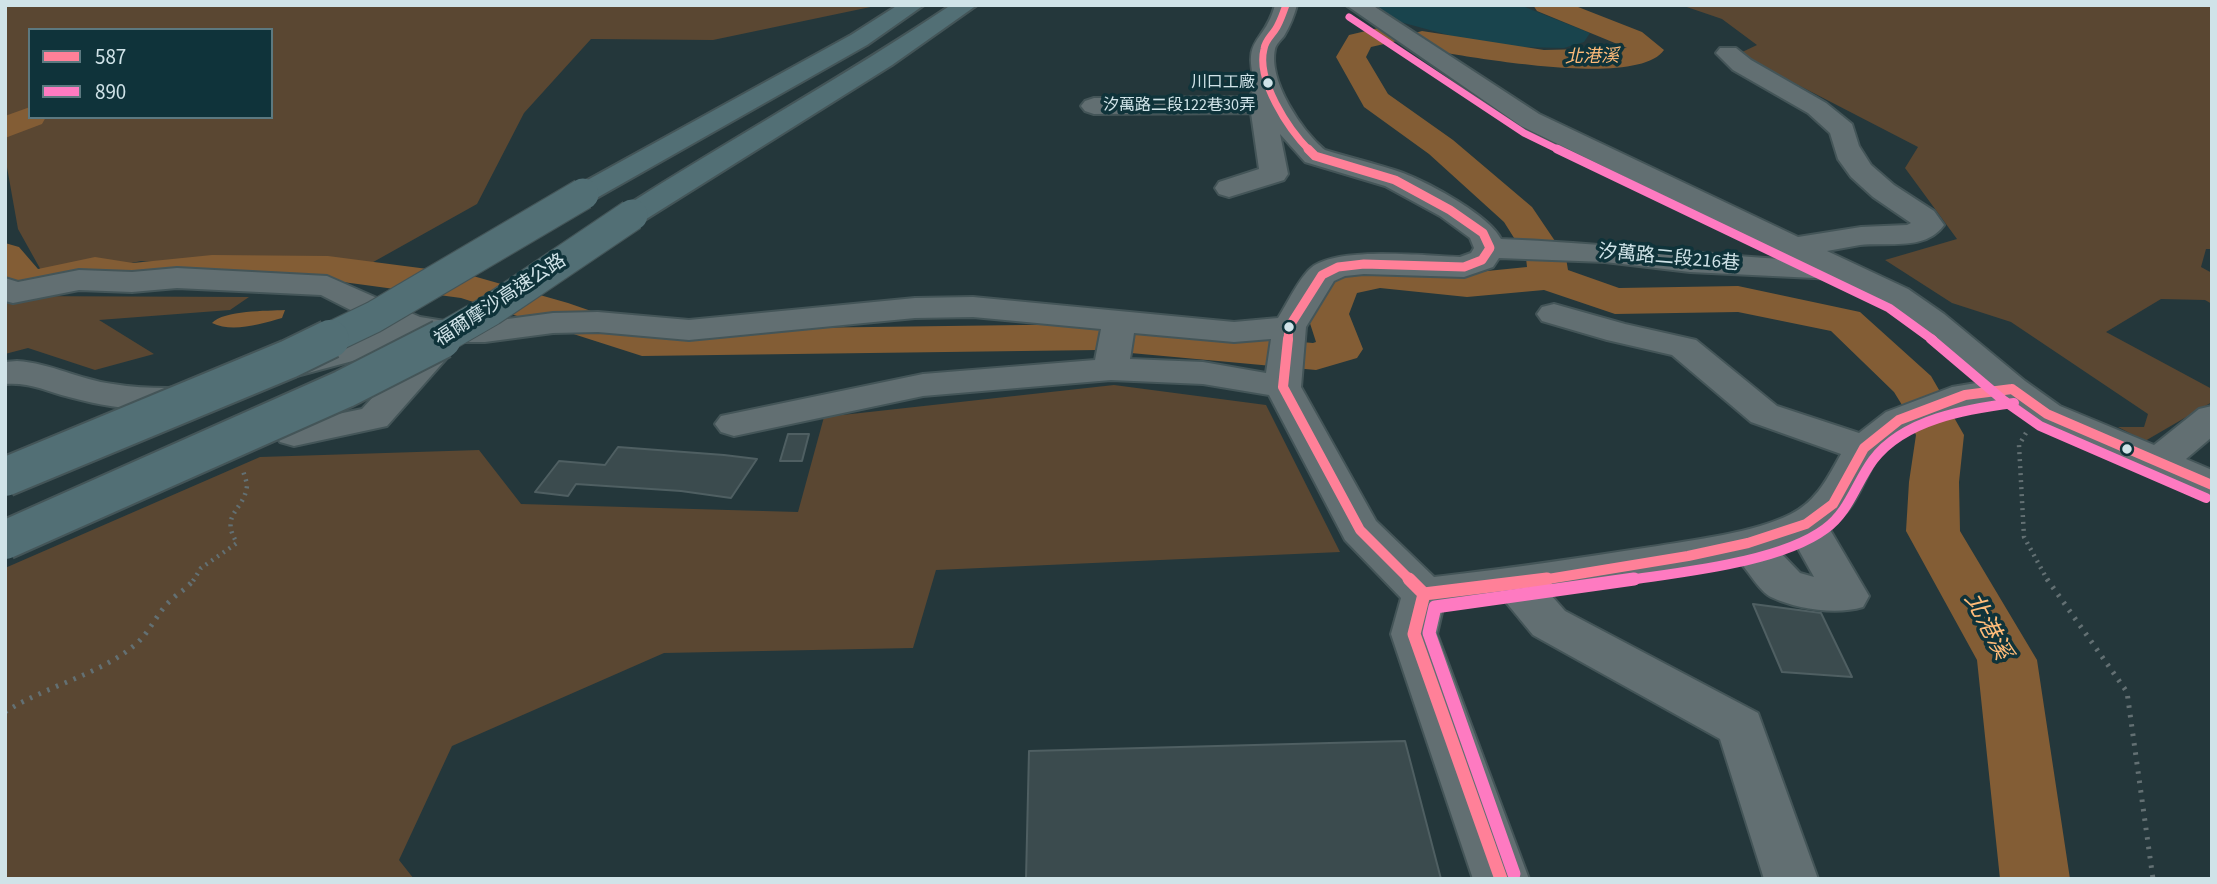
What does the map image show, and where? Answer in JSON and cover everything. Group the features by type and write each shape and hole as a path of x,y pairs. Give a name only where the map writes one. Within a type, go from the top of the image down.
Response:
{"highway":[{"path":"5,477 187,403 301,353 374,317 583,194 847,47 913,5"},
{"name":"福爾摩沙高速公路","path":"5,540 344,389 426,348 491,310 699,170 905,48 966,5"}],"street":[{"path":"1229,188 1274,174 1265,106 1263,45 1284,16 1286,5"},
{"path":"1357,5 1530,120 1896,296 1932,321 2012,389 2047,414 2212,485"},
{"path":"1728,53 1742,65 1817,108 1843,130 1844,148 1856,166 1871,181 1929,225 1913,234 1861,236 1795,247"},
{"name":"汐萬路二段122巷30弄","path":"1094,106 1265,106"},
{"path":"1124,120 1265,106"},
{"path":"1265,106 1305,149 1315,156 1366,170 1406,186 1450,210 1483,233 1490,248 1482,260 1464,267 1364,264 1338,267 1322,275 1289,327 1283,387 1360,530 1424,594"},
{"name":"汐萬路二段216巷","path":"1490,248 1605,253 1689,263 1848,272"},
{"path":"5,288 13,293 79,280 132,282 177,278 327,286 413,326 451,332 485,332 553,323 598,322 689,330 915,308 973,307 1234,332 1289,327"},
{"path":"1554,314 1619,333 1684,347 1764,414 1864,449"},
{"path":"1111,369 1119,321"},
{"path":"5,373 29,370 82,389 173,400 374,345 413,326"},
{"path":"293,433 374,418 451,332"},
{"path":"734,424 923,385 1111,369 1203,373 1283,387"},
{"path":"1424,594 1516,584 1688,556 1748,543 1806,524 1833,504 1864,449 1899,419 1965,395 2012,389"},
{"path":"2160,461 2212,417"},
{"path":"1748,543 1785,584 1817,594 1847,596 1806,524"},
{"path":"1516,584 1549,623 1741,727 1791,878"},
{"path":"1424,594 1414,634 1501,879"}],"path":[{"path":"2047,414 2030,426 2019,445 2024,537 2038,566 2127,692 2152,879"},
{"path":"5,712 24,700 92,670 136,644 157,620 168,601 191,584 201,568 236,543 229,533 228,521 247,486 243,471 245,463"}],"shaded area":[{"path":"5,5 880,5 713,40 591,39 524,113 477,204 350,275 141,261 47,281 18,229 5,156"},
{"path":"1373,5 1520,5 1590,33 1584,42 1564,48 1516,47 1459,38 1393,20"},
{"path":"1681,5 2212,5 2212,249 2206,249 2201,267 2212,273 2212,304 2205,300 2161,299 2106,332 2212,389 2212,402 2145,441 2118,427 2144,427 2148,414 2011,322 1952,303 1885,260 1957,239 1905,168 1918,147 1738,54 1757,45 1722,19"},
{"path":"5,296 249,297 230,310 99,320 154,354 95,370 28,348 5,354"},
{"path":"285,310 282,318 256,325 228,327 212,323 236,313"},
{"path":"1114,385 1266,405 1340,552 936,570 913,648 664,653 452,746 399,860 414,879 5,879 5,568 260,457 479,450 521,504 798,512 824,417"}],"building":[{"path":"788,434 809,434 802,461 780,461"},
{"path":"618,447 757,459 731,498 681,491 576,484 568,496 535,492 559,461 605,465"},
{"path":"1753,604 1821,613 1852,677 1782,672"},
{"path":"1405,741 1441,879 1026,879 1029,751"}],"waterway":[{"name":"北港溪","path":"1422,40 1544,59 1636,57 1649,50 1632,38 1547,5"},
{"name":"北港溪","path":"1387,35 1359,41 1351,57 1375,100 1441,147 1519,215 1535,241"},
{"path":"5,128 28,118"},
{"path":"5,255 28,284 95,269 133,275 212,267 328,268 466,286 642,343 1098,337 1316,357 1341,349 1328,314 1339,285 1380,276 1467,285 1548,277"},
{"name":"北港溪","path":"1546,258 1548,277"},
{"name":"北港溪","path":"1548,277 1615,301 1738,299 1845,321 1915,386 1919,395"},
{"name":"北港溪","path":"1935,425 1940,435 1934,482 1933,531 2007,660 2035,879"}],"transit line":[{"name":"587","path":"1286,5 1277,28 1264,45 1262,60 1270,91 1295,136 1315,156 1395,180 1450,210 1483,233 1490,248 1482,260 1464,267 1364,264 1338,267 1322,275 1289,327 1283,387 1360,530 1424,594"},
{"name":"890","path":"1349,17 1524,133 1889,308 1923,332 2003,400 2040,426 2206,498"},
{"name":"587","path":"2012,389 2047,414 2212,485"},
{"name":"587","path":"1501,879 1414,634 1424,594 1516,584 1688,556 1748,543 1806,524 1833,504 1864,448 1899,420 1965,395 2012,389"},
{"name":"890","path":"1514,874 1429,633 1435,607 1544,593 1691,569 1755,556 1795,544 1824,530 1834,521 1849,502 1874,459 1901,435 1958,413 2014,403"}],"place":[{"name":"川口工廠","path":"1268,83"}]}
